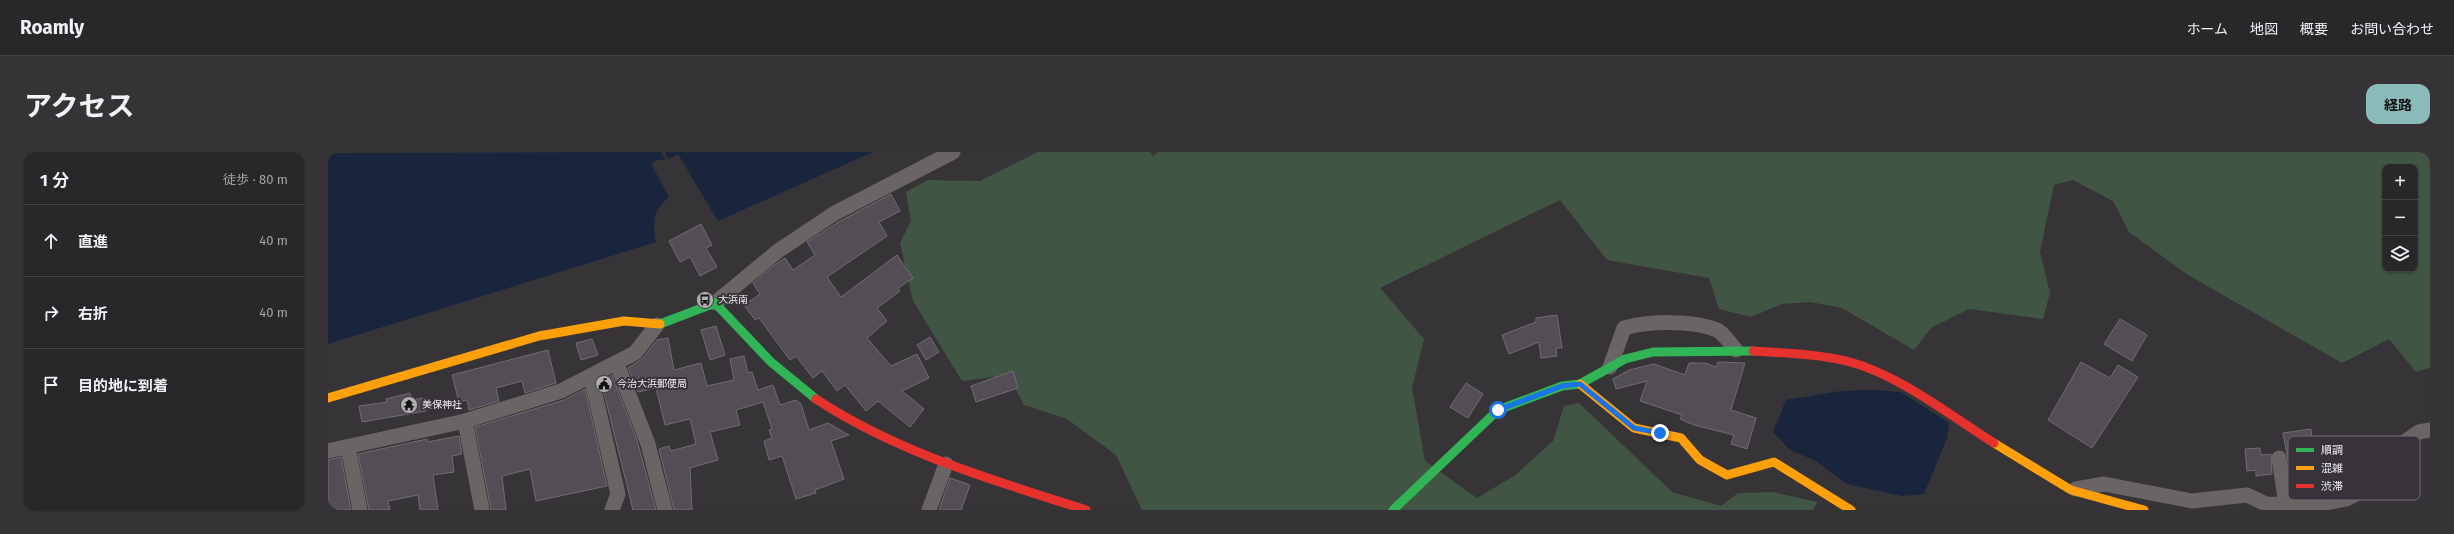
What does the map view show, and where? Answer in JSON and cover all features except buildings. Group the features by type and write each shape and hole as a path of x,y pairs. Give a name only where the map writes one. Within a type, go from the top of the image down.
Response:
{"street":[{"path":"328,398 539,336 624,320 658,325 715,303 778,251 836,213 952,152"},
{"path":"715,303 759,350 808,394 867,430 946,464 1086,510"},
{"path":"1610,367 1624,328 1643,323 1686,324 1718,330 1736,350"},
{"path":"328,451 465,421 561,391 617,364 635,353 658,325"},
{"path":"1393,510 1498,410 1562,386 1580,384 1625,359 1653,352 1736,350 1811,355 1844,361 1897,381 2071,490 2144,510"},
{"path":"617,364 648,444 665,510"},
{"path":"591,377 618,494 612,510"},
{"path":"1580,384 1634,428 1681,438 1700,460 1727,475 1774,462 1803,477 1822,493 1851,510"},
{"path":"465,421 482,510"},
{"path":"2413,436 2419,432 2430,430"},
{"path":"348,447 360,510"},
{"path":"2279,458 2286,504"},
{"path":"929,510 946,464"},
{"path":"2071,490 2104,484 2192,501 2247,496 2266,504 2316,505 2341,500"}],"green space":[{"path":"1038,152 1150,152 1153,156 1158,152 2430,152 2430,368 2416,372 2389,339 2342,363 2188,275 2129,232 2113,201 2073,180 2054,185 2040,252 2050,293 2043,319 1969,309 1931,328 1914,350 1842,308 1810,302 1782,304 1751,317 1719,309 1709,278 1607,260 1560,200 1380,288 1424,339 1412,388 1425,461 1477,498 1514,476 1553,441 1564,406 1579,403 1672,492 1721,506 1738,493 1772,492 1817,502 1813,510 1142,510 1116,455 1067,419 1024,405 1008,375 962,381 913,301 900,243 911,221 906,192 928,180 980,181"}],"water":[{"path":"661,152 665,160 657,160 651,164 669,197 659,207 655,217 654,228 656,242 328,344 328,153"},
{"path":"665,152 873,152 718,221 678,154 668,159"},
{"path":"1874,390 1901,392 1949,423 1947,438 1924,494 1902,496 1847,484 1814,460 1790,450 1773,432 1786,400 1841,391"}],"traffic: fast":[{"path":"660,324 715,303 771,362 816,399"},
{"path":"1393,510 1498,410 1562,386 1580,384 1625,359 1653,352 1753,351"}],"traffic: slow":[{"path":"328,398 539,336 624,321 660,324"},
{"path":"1580,384 1634,428 1681,438 1700,460 1727,475 1774,462 1851,510"},
{"path":"1994,443 2071,490 2144,510"}],"traffic: jam":[{"path":"1753,351 1826,357 1850,362 1868,368 1906,386 1994,443"},
{"path":"816,399 847,418 880,435 947,464 1086,510"}],"place":[{"name":"大浜南","path":"705,300"},
{"name":"今治大浜郵便局","path":"604,384"},
{"name":"美保神社","path":"409,405"}],"route":[{"path":"1498,410 1562,386 1580,384 1634,428 1660,433"}]}
